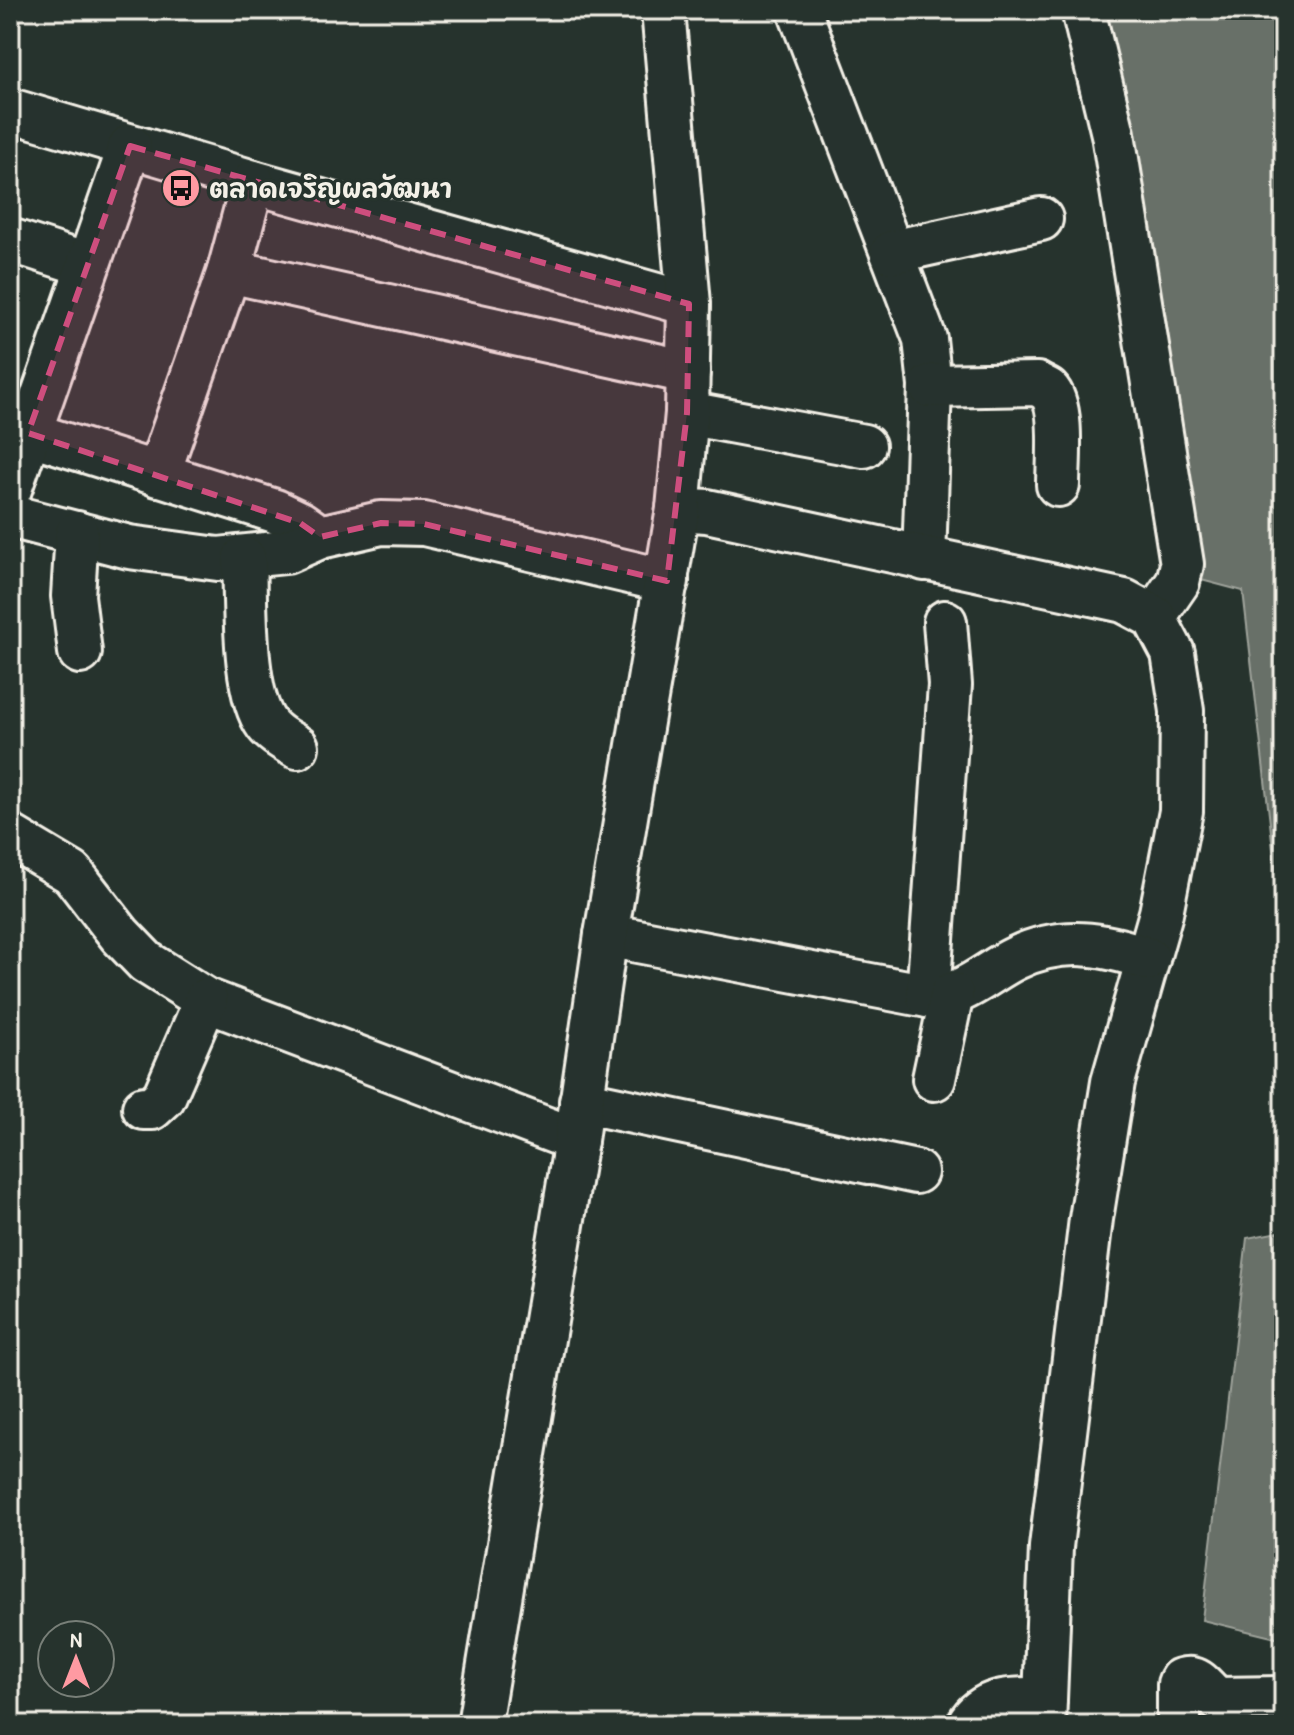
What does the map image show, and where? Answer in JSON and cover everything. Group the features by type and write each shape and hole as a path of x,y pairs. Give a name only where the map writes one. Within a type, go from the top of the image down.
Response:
{"street":[{"path":"479,1725 678,509 688,392 689,304 663,10"},
{"path":"799,10 925,339 930,386 924,559"},
{"path":"1083,10 1113,134 1182,564 1178,582 1154,617"},
{"path":"10,110 253,182 689,304"},
{"path":"10,489 130,146"},
{"path":"158,475 229,271 253,182"},
{"path":"892,252 1041,219"},
{"path":"10,240 87,265"},
{"path":"229,271 688,392 864,446"},
{"path":"930,386 1037,384 1050,392 1056,407 1058,485"},
{"path":"28,433 275,511 320,537"},
{"path":"678,509 707,511 1124,601 1154,617 1173,653 1182,711 1181,811 1161,913 1113,1082 1091,1219 1051,1547 1045,1712 995,1702 981,1708 968,1725"},
{"path":"10,516 129,547 218,559 286,552 320,537 381,523 424,524 667,581"},
{"path":"77,533 73,596 80,652"},
{"path":"244,558 251,678 255,698 267,724 282,739 297,747"},
{"path":"934,1079 940,995 950,685 945,622"},
{"path":"10,836 72,873 120,935 146,962 206,1000 579,1120 916,1172"},
{"path":"606,935 940,995 1017,957 1043,949 1090,943 1148,959"},
{"path":"144,1108 152,1108 164,1097 206,1000"},
{"path":"1179,1725 1179,1684 1187,1678 1204,1684 1218,1699 1282,1698"}],"highlighted area":[{"path":"130,146 689,304 687,413 667,581 424,524 381,523 320,537 300,523 28,433"}],"shaded area":[{"path":"1096,10 1284,10 1284,944 1243,591 1201,580"},
{"path":"1284,1231 1284,1640 1202,1620 1247,1238"}],"place":[{"name":"ตลาดเจริญผลวัฒนา","path":"181,188"}]}
